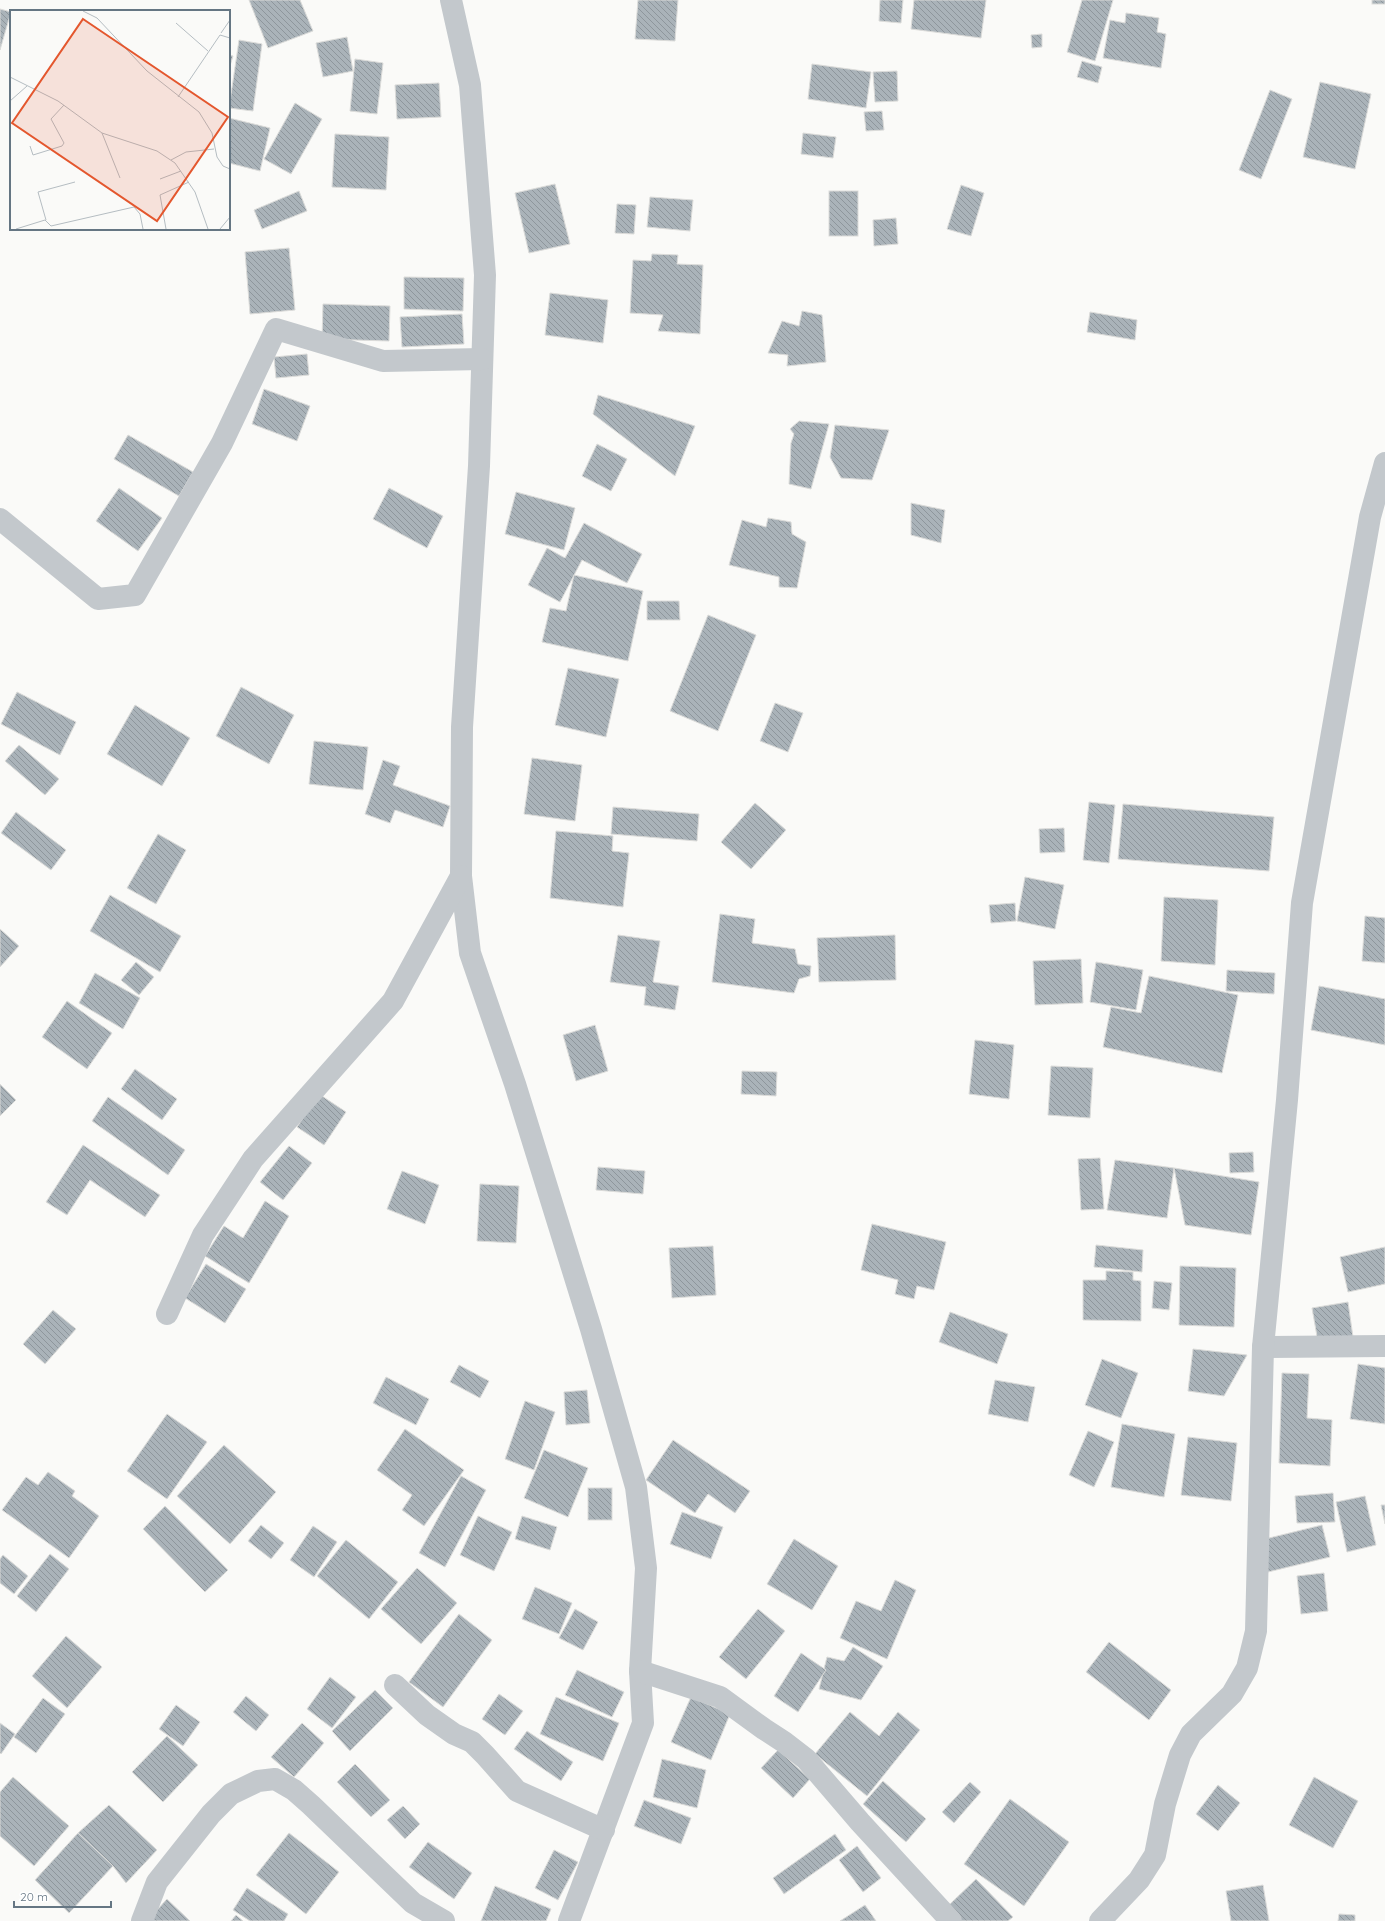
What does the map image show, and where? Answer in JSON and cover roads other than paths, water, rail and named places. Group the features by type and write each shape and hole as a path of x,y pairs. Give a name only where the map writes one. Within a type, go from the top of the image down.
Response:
{"street":[{"path":"451,0 471,93 485,275 479,466 462,727 461,876 470,953 517,1091 591,1329 636,1487 646,1568 640,1671 643,1723 569,1921"},
{"path":"0,519 98,599 136,595 222,443 276,329 383,361 482,359"},
{"path":"1100,1921 1139,1880 1155,1854 1165,1804 1180,1755 1191,1734 1232,1694 1247,1668 1256,1631 1263,1347 1287,1100 1302,903 1370,516 1385,463"},
{"path":"167,1314 202,1235 252,1159 393,1001 461,876"},
{"path":"1263,1347 1385,1346"},
{"path":"640,1671 720,1697 790,1746 806,1759 860,1822 951,1921"},
{"path":"395,1685 409,1700 431,1718 454,1734 472,1742 485,1754 517,1791 604,1830"},
{"path":"142,1921 157,1882 211,1814 231,1794 258,1781 275,1779 294,1790 311,1805 414,1903 444,1921"}]}
